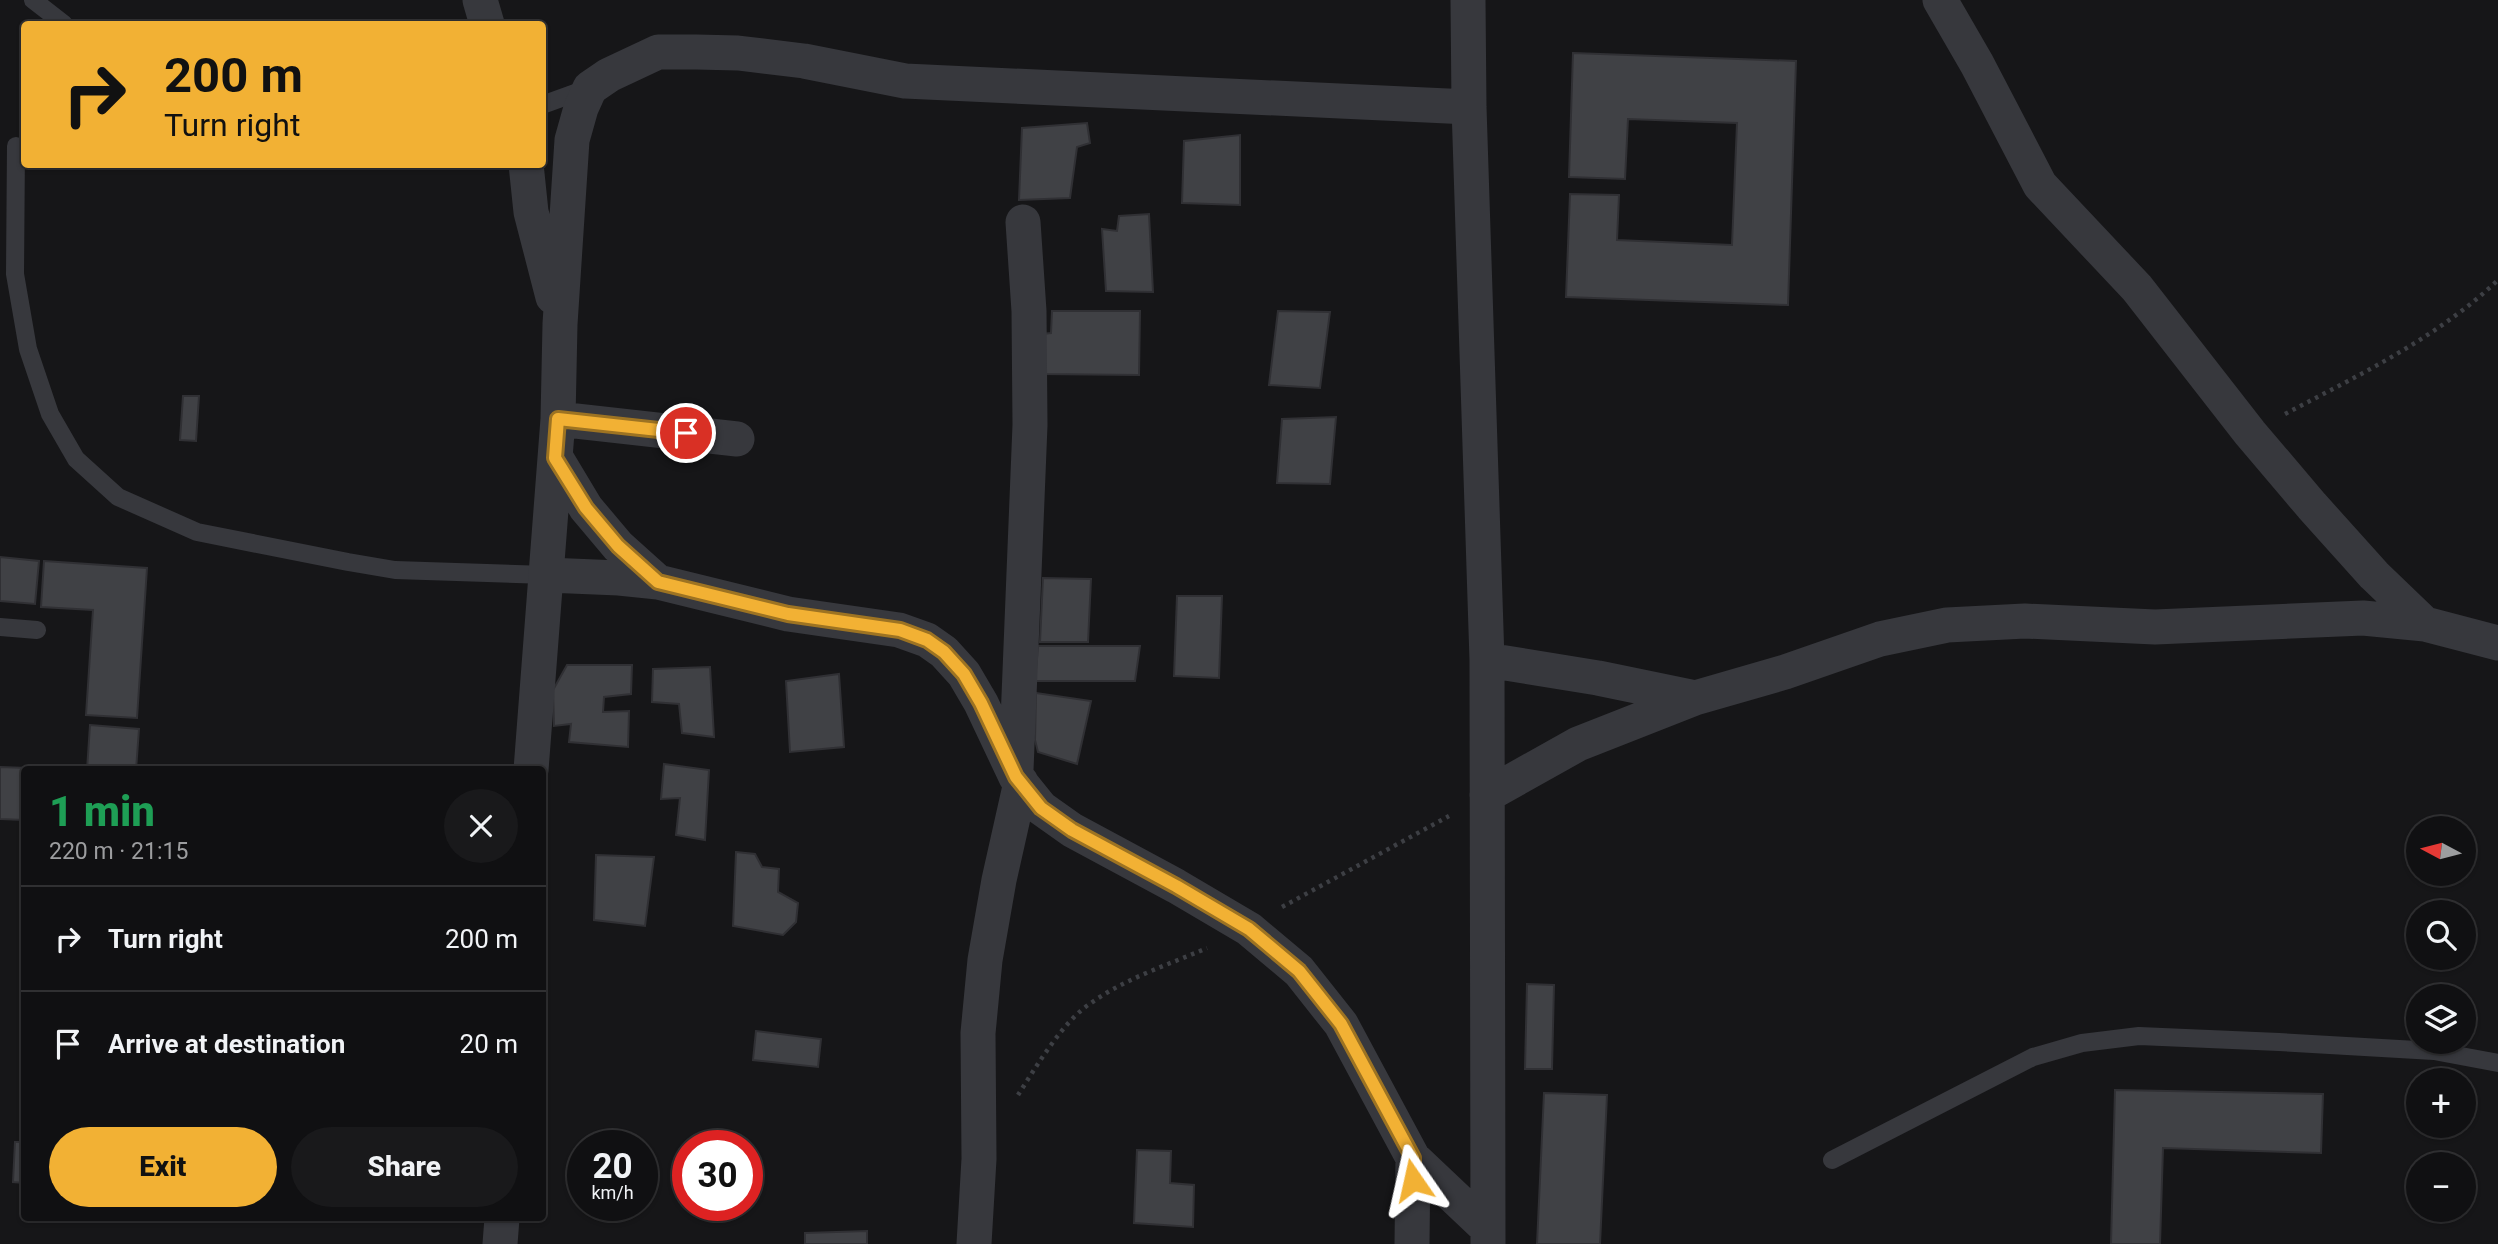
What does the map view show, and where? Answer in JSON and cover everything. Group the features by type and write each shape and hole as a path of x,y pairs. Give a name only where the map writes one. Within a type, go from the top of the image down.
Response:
{"street":[{"path":"480,0 486,21"},
{"path":"1940,0 1977,64 2040,185 2137,288 2250,433 2374,575 2426,624"},
{"path":"1476,6 1469,107 1487,660 1488,1236"},
{"path":"531,766 558,419 560,324 572,140 581,107 590,88 609,75 658,52 696,51 804,61 905,81 1469,107"},
{"path":"526,168 531,212 560,324"},
{"path":"974,1244 979,1159 978,1033 983,972 1018,780 1030,425 1029,310 1023,222"},
{"path":"558,419 737,439"},
{"path":"555,458 586,508 618,546 658,582"},
{"path":"547,575 658,582 788,614 900,630 927,640 944,652 964,674 1018,780 1041,808 1072,830 1249,929 1299,971 1341,1024 1413,1158 1488,1236"},
{"path":"1487,794 1578,744 1695,698 1784,672 1880,639 1947,625 2025,621 2155,626 2363,618 2426,624 2498,643"},
{"path":"1487,660 1598,678 1695,698"},
{"path":"1412,1244 1413,1158"},
{"path":"500,1244 502,1221"}],"lane":[{"path":"33,0 60,21"},
{"path":"546,104 590,88"},
{"path":"13,146 15,274 28,349 50,414 76,459 118,497 197,532 348,562 395,570 547,575"},
{"path":"0,627 37,630"},
{"path":"1832,1160 2033,1057 2082,1043 2139,1036 2279,1042 2434,1051 2498,1063"}],"path":[{"path":"2250,433 2424,339 2498,280"},
{"path":"1016,1097 1052,1043 1088,1004 1127,981 1154,972 1249,929 1282,907 1409,840 1487,794"}],"building":[{"path":"1573,53 1796,61 1788,305 1566,297 1570,194 1619,195 1617,240 1732,245 1737,123 1628,119 1625,179 1569,177"},
{"path":"1087,123 1090,143 1077,147 1070,198 1019,200 1022,128"},
{"path":"1240,135 1240,205 1182,203 1184,141"},
{"path":"1149,214 1153,292 1106,291 1102,229 1117,231 1119,216"},
{"path":"1052,311 1140,311 1139,375 1041,374 1042,334 1051,333"},
{"path":"1278,311 1330,312 1320,388 1269,385"},
{"path":"183,396 199,396 196,441 180,440"},
{"path":"1336,417 1330,484 1277,483 1282,419"},
{"path":"0,557 39,561 35,604 0,601"},
{"path":"44,561 147,568 137,718 86,715 93,610 41,607"},
{"path":"1043,578 1091,579 1088,642 1040,642"},
{"path":"1177,596 1222,596 1219,678 1174,676"},
{"path":"1038,646 1140,646 1135,681 1035,681"},
{"path":"567,665 632,665 631,694 604,697 603,712 629,711 628,747 569,742 571,724 554,726 553,690"},
{"path":"710,667 714,737 682,733 679,704 652,702 653,669"},
{"path":"839,674 844,747 790,752 786,681"},
{"path":"1036,693 1091,701 1077,764 1038,752 1035,740"},
{"path":"90,725 139,729 136,766 87,766"},
{"path":"664,764 709,770 705,840 676,835 680,798 661,799"},
{"path":"0,767 21,768 21,820 0,819"},
{"path":"736,852 755,854 762,867 779,869 778,892 798,903 796,922 783,935 733,926"},
{"path":"596,855 654,857 645,926 594,920"},
{"path":"1527,984 1554,985 1552,1069 1525,1069"},
{"path":"756,1031 821,1039 818,1067 753,1060"},
{"path":"2115,1090 2323,1094 2321,1153 2163,1148 2160,1244 2111,1244"},
{"path":"1544,1093 1607,1095 1600,1244 1537,1244"},
{"path":"15,1142 21,1142 21,1183 13,1182"},
{"path":"1137,1150 1171,1151 1170,1183 1194,1185 1193,1227 1134,1223"},
{"path":"867,1231 867,1244 805,1244 805,1233"}],"route":[{"path":"686,433 558,419 555,458 586,508 618,546 658,582 788,614 900,630 927,640 944,652 964,674 981,703 1016,777 1041,808 1072,830 1249,929 1299,971 1341,1024 1413,1158 1413,1180"}]}
